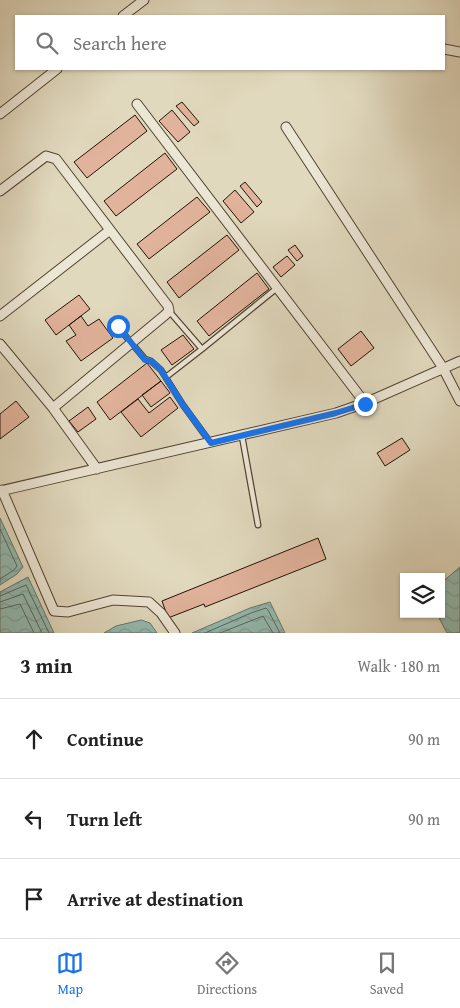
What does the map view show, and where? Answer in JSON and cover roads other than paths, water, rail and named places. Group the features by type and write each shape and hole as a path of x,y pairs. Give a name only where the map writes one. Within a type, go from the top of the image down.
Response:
{"street":[{"path":"124,15 144,0"},
{"path":"445,49 460,52"},
{"path":"0,114 56,70"},
{"path":"137,104 365,404"},
{"path":"286,127 443,368 460,401"},
{"path":"0,191 46,156 56,159 168,306 169,310 166,316 53,408"},
{"path":"0,316 110,230"},
{"path":"0,344 53,408 97,469"},
{"path":"175,633 161,613 149,602 112,600 68,612 54,611 1,490 336,413 365,404 460,361"}],"lane":[{"path":"166,377 277,288"},
{"path":"169,310 202,349"},
{"path":"118,326 145,360 151,361 161,370 183,405 211,443"},
{"path":"242,436 258,525"}],"water":[{"path":"0,518 23,567 17,574 0,585"},
{"path":"460,567 460,633 447,633 439,618 445,618 445,580"},
{"path":"28,577 54,633 0,633 0,592"},
{"path":"270,602 285,633 192,633 250,608"},
{"path":"141,620 150,623 157,633 104,633 116,626"}]}
